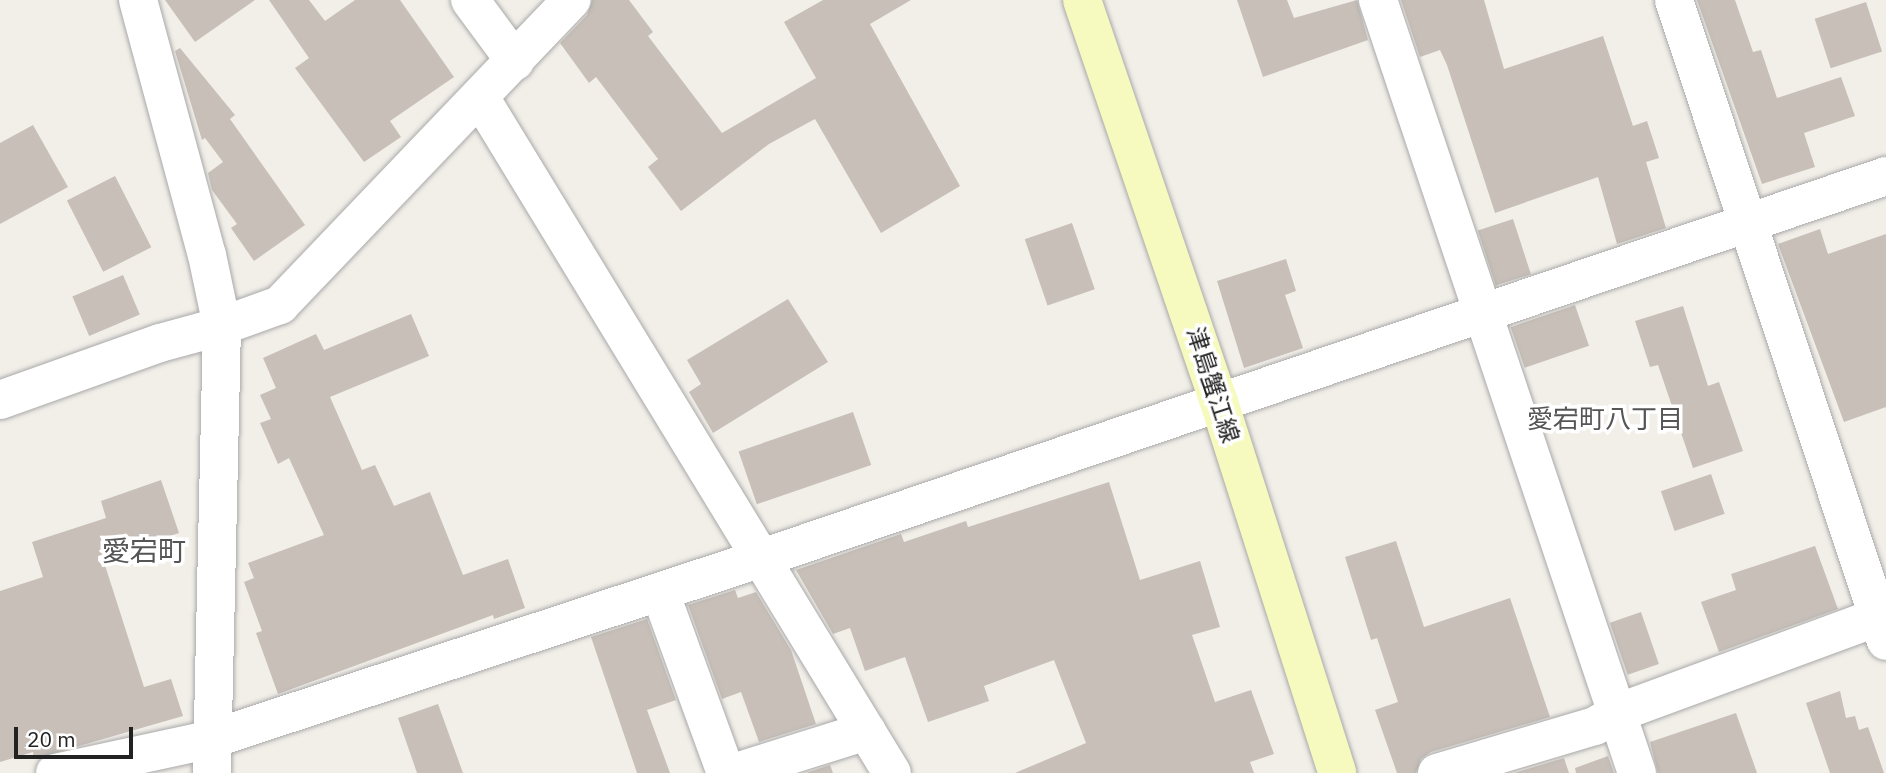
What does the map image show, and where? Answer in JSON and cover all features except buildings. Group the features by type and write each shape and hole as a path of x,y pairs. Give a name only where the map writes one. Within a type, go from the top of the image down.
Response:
{"main road":[{"name":"津島蟹江線","path":"1082,0 1218,399 1338,773"}],"street":[{"path":"138,0 207,255 222,326 212,756"},
{"path":"470,0 515,61"},
{"path":"0,400 160,343 222,326 280,305 481,99 571,0"},
{"path":"1378,0 1637,773"},
{"path":"1437,773 1595,726 1617,713 1882,629 1674,0"},
{"path":"481,99 892,773"},
{"path":"55,773 212,756 660,592 1218,399 1886,176"},
{"path":"660,592 726,773"},
{"path":"733,773 867,731"}],"district":[{"name":"愛宕町八丁目","path":"1605,419"},
{"name":"愛宕町","path":"144,551"}]}
